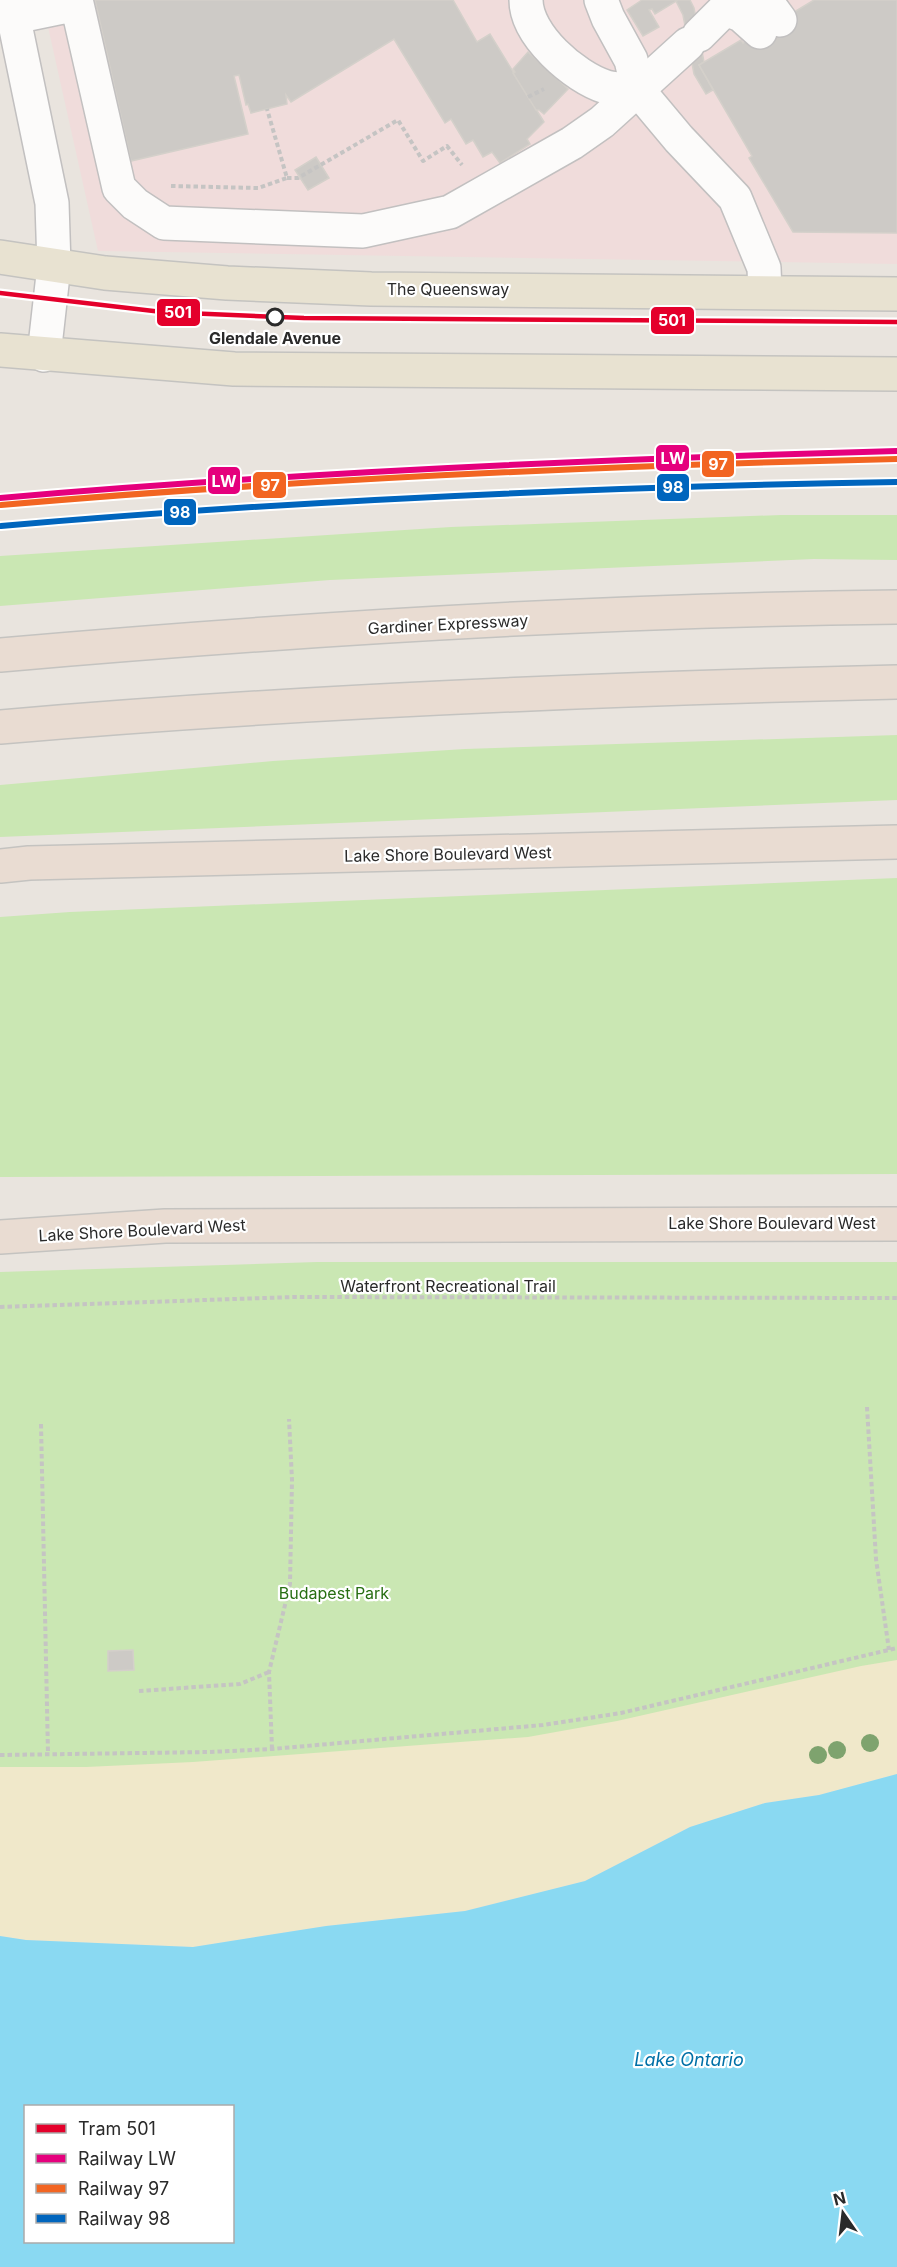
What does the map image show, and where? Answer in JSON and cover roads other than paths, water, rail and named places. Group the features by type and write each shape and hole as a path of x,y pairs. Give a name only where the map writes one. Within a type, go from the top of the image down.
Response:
{"highway":[{"name":"Gardiner Expressway","path":"0,655 416,624 639,614 897,607"},
{"path":"0,727 128,716 429,697 646,688 897,682"},
{"name":"Lake Shore Boulevard West","path":"0,866 29,863 897,842"},
{"path":"0,1220 75,1232"},
{"name":"Lake Shore Boulevard West","path":"0,1237 177,1226 897,1224"}],"main road":[{"name":"The Queensway","path":"0,257 105,273 227,283 371,289 897,294"},
{"path":"0,350 234,369 897,374"}],"street":[{"path":"526,0 526,12 536,34 577,73 607,87 639,90"},
{"path":"601,0 631,60 639,90 679,139 735,198 764,268 765,292"},
{"path":"44,355 54,266 52,203 12,8 76,2 119,188 135,204 164,223 363,231 450,212 573,143 639,90 694,40 727,5 741,15 767,18"}],"water":[{"name":"Lake Ontario","path":"897,1774 897,2267 0,2267 0,1936 26,1940 193,1947 326,1926 465,1911 585,1881 690,1827 765,1803 819,1795"}],"tram line":[{"name":"501","path":"0,293 162,312 304,318 897,322"}],"rail line":[{"name":"LW","path":"0,498 224,481 448,468 897,451"},
{"name":"97","path":"1,505 225,488 449,475 673,465 897,459"},
{"name":"98","path":"1,526 225,509 449,496 673,487 897,482"}],"place":[{"name":"Glendale Avenue","path":"275,317"}],"park label":[{"name":"Budapest Park","path":"334,1593"}]}
